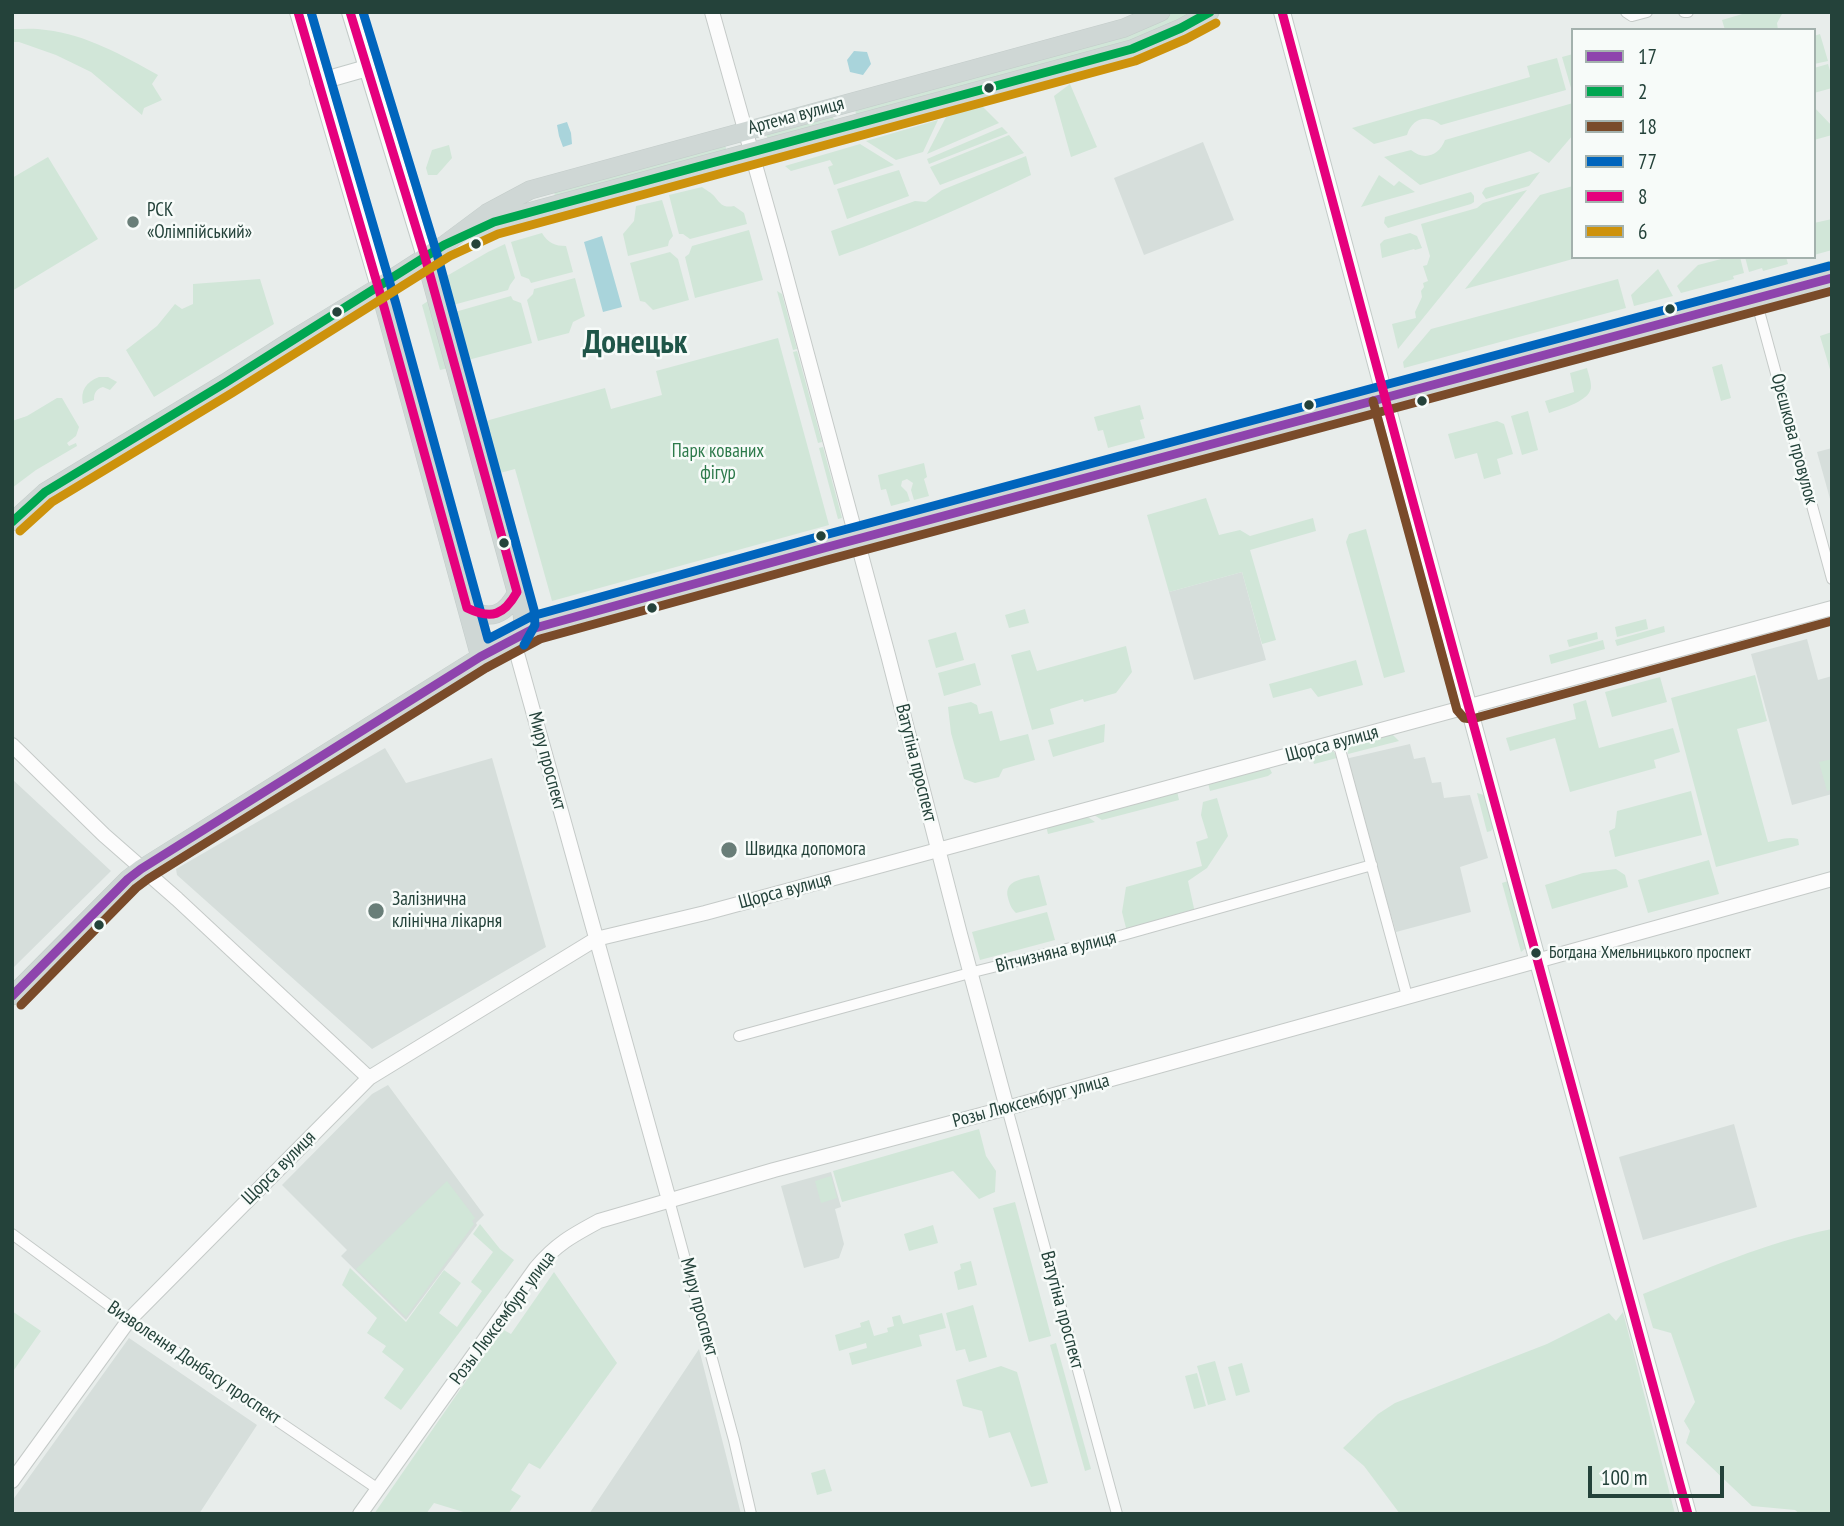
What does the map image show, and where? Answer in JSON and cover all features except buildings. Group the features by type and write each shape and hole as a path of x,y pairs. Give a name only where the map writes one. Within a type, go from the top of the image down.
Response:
{"main road":[{"path":"298,12 379,287 480,657"},
{"name":"Миру проспект","path":"350,12 425,257 517,592 523,622 513,639"},
{"name":"Артема вулиця","path":"12,522 45,492 379,287 444,245 487,212 530,190 1124,28 1161,12"},
{"name":"Артема вулиця","path":"444,245 494,222 1132,49 1210,12"},
{"path":"1282,14 1688,1514"},
{"path":"318,82 367,68"},
{"path":"829,108 836,110 840,116 840,124 834,129"},
{"path":"561,180 549,187 547,194 552,201 567,202"},
{"path":"12,996 141,869 480,657 535,628 1832,278"},
{"path":"467,608 478,614 492,615 510,605 517,592"}],"street":[{"name":"Ватутіна проспект","path":"712,12 888,654 1117,1514"},
{"path":"1626,12 1632,16 1647,12"},
{"name":"Орєшкова провулок","path":"1756,300 1832,579"},
{"name":"Щорса вулиця","path":"12,1481 129,1320 369,1078 596,939 705,913 1832,608"},
{"name":"Миру проспект","path":"513,639 669,1200 734,1440 751,1514"},
{"path":"1338,742 1408,996"},
{"path":"12,745 97,828 369,1078"},
{"name":"Вітчизняна вулиця","path":"739,1036 1123,935 1371,865"},
{"name":"Розы Люксембург улица","path":"360,1514 550,1251 599,1221 774,1170 1832,879"},
{"name":"Визволення Донбасу проспект","path":"12,1234 129,1320 378,1489"}],"shaded area":[{"path":"1203,142 1234,220 1144,255 1114,178"},
{"path":"1832,448 1832,506 1817,452"},
{"path":"1242,572 1266,660 1194,680 1169,592"},
{"path":"1807,639 1818,680 1832,676 1832,794 1792,805 1751,654"},
{"path":"1410,744 1414,759 1425,757 1432,783 1441,782 1444,798 1470,795 1488,858 1460,867 1471,912 1396,932 1345,759"},
{"name":"Залізнична клінічна лікарня","path":"385,748 406,783 492,758 546,947 372,1049 177,875 176,869"},
{"path":"12,779 111,871 12,969"},
{"path":"388,1085 484,1215 406,1320 341,1256 347,1250 282,1185 372,1094"},
{"path":"1734,1124 1757,1207 1643,1240 1619,1157"},
{"path":"831,1172 841,1207 835,1209 844,1244 839,1258 804,1268 781,1186"},
{"path":"129,1338 257,1425 199,1514 12,1514 12,1501"},
{"path":"699,1349 741,1514 589,1514"}],"green space":[{"path":"1175,12 1199,12 1134,41 856,115 855,108 1149,24"},
{"path":"1749,12 1787,12 1782,14 1777,23 1778,28 1724,28 1722,20"},
{"path":"12,29 38,29 76,36 118,53 158,75 152,84 162,100 144,108 142,115 91,72 56,55 12,42"},
{"path":"1820,34 1828,61 1816,64 1816,35"},
{"path":"1571,55 1571,88 1562,57"},
{"path":"1557,58 1566,90 1441,125 1421,119 1409,129 1407,135 1374,144 1352,128 1530,77 1527,66"},
{"path":"1828,64 1832,88 1816,92 1816,67"},
{"path":"1070,84 1097,147 1071,157 1054,96"},
{"path":"1571,104 1571,137 1549,163 1530,151 1420,185 1384,157 1411,150 1421,155 1431,155 1439,150 1445,140"},
{"path":"981,105 999,123 927,154 946,117"},
{"path":"1816,109 1832,126 1832,135 1816,139"},
{"path":"832,114 832,123 768,141 765,130"},
{"path":"938,120 923,152 896,160 866,141"},
{"path":"1002,127 1008,133 929,164 927,159"},
{"path":"1009,135 1024,153 940,185 930,167"},
{"path":"724,141 727,152 555,197 554,191"},
{"path":"860,144 894,165 834,185 828,167 833,165 830,160 791,171 785,166"},
{"path":"449,145 452,158 437,175 428,175 426,168 432,150"},
{"path":"1026,156 1031,175 936,218 839,256 831,231 915,201 926,202 942,190"},
{"path":"48,157 98,239 12,291 12,178"},
{"path":"899,170 909,196 847,219 837,189"},
{"path":"1540,172 1529,186 1486,199 1482,193 1485,188"},
{"path":"1379,175 1394,186 1399,181 1415,192 1361,207"},
{"path":"702,187 723,205 734,206 744,213 747,224 690,239 679,234 669,195"},
{"path":"1571,187 1573,259 1465,289 1540,195"},
{"path":"1527,190 1398,349 1392,324 1416,318 1415,312 1422,297 1423,283 1428,281 1423,266 1427,265 1430,256 1421,224"},
{"path":"1471,192 1474,202 1471,204 1388,228 1384,223 1385,217"},
{"path":"662,200 673,236 668,246 628,256 623,234 634,221 636,206"},
{"path":"1832,219 1832,250 1816,254 1816,223"},
{"path":"749,230 763,280 695,298 685,257 692,246"},
{"path":"542,233 552,243 566,246 573,272 531,283 529,279 521,276 511,242"},
{"path":"1410,233 1417,236 1422,248 1382,258 1380,244 1384,240"},
{"path":"505,244 515,278 508,290 453,305 445,277"},
{"path":"670,252 678,259 689,300 653,310 640,301 630,263"},
{"path":"1721,259 1740,259 1744,273 1733,276 1734,279 1681,293 1677,286 1698,265"},
{"path":"1746,259 1787,259 1788,264 1763,271 1762,268 1749,272"},
{"path":"1832,260 1832,268 1771,285 1769,278"},
{"path":"1658,269 1673,296 1634,306 1631,295"},
{"path":"575,278 585,316 573,322 569,333 538,341 527,300 534,289"},
{"path":"260,279 274,324 154,397 126,350 157,326 175,304 182,309 193,304 193,284"},
{"path":"1618,279 1626,308 1404,368 1403,362 1431,329"},
{"path":"777,291 782,294 797,349 793,350"},
{"path":"511,296 513,300 521,303 532,343 468,360 455,312"},
{"path":"431,299 449,368 440,370 422,305"},
{"path":"1651,311 1652,318 1406,384 1404,377"},
{"path":"1748,312 1750,317 1695,332 1694,326"},
{"path":"403,316 419,376 411,378 395,321"},
{"path":"1832,332 1832,376 1820,336"},
{"name":"Парк кованих фігур","path":"778,338 829,525 552,601 515,469 496,474 482,422 605,388 611,409 662,395 656,371"},
{"path":"797,351 822,442 818,443 793,352"},
{"path":"1722,364 1731,398 1721,401 1712,367"},
{"path":"1587,368 1591,386 1586,396 1574,404 1549,413 1545,401 1574,392 1570,373"},
{"path":"99,377 108,377 117,382 110,390 103,387 99,389 94,400 83,404 82,395 85,388"},
{"path":"57,398 62,398 79,427 76,436 67,443 69,446 76,443 77,446 12,488 12,421 27,416"},
{"path":"1140,405 1144,419 1140,420 1145,438 1108,448 1103,430 1098,431 1094,417"},
{"path":"1528,411 1538,450 1522,455 1511,416"},
{"path":"1497,421 1504,424 1513,454 1497,459 1501,474 1484,479 1477,453 1455,459 1448,434"},
{"path":"823,447 842,518 838,519 819,448"},
{"path":"924,463 927,477 924,479 929,496 914,500 911,490 913,483 907,479 902,481 901,486 910,501 891,506 886,489 881,490 878,475"},
{"path":"1206,498 1219,535 1240,530 1250,536 1313,518 1316,531 1250,550 1276,640 1262,644 1242,572 1169,592 1147,515"},
{"path":"1366,529 1405,672 1384,678 1346,542 1349,534"},
{"path":"1025,609 1029,623 1009,628 1005,615"},
{"path":"1646,619 1648,629 1617,637 1615,627"},
{"path":"1664,626 1665,632 1617,646 1615,640"},
{"path":"956,632 964,660 936,668 928,640"},
{"path":"1597,632 1598,639 1569,647 1567,640"},
{"path":"1603,640 1605,649 1551,664 1549,655"},
{"path":"1126,646 1132,672 1116,693 1050,709 1054,724 1032,730 1011,655 1030,650 1037,671"},
{"path":"1356,660 1363,685 1318,697 1311,688 1273,698 1269,684"},
{"path":"975,663 981,685 944,696 938,673"},
{"path":"1755,675 1767,721 1737,729 1768,842 1794,838 1798,839 1799,845 1716,867 1671,698"},
{"path":"1660,677 1667,702 1612,717 1605,692"},
{"path":"1586,700 1599,748 1673,728 1680,752 1654,760 1656,768 1570,792 1555,738 1510,751 1506,738 1576,719 1573,704"},
{"path":"971,702 977,705 979,714 992,711 1000,741 1028,734 1035,760 1003,769 999,777 975,783 964,779 951,733 948,707"},
{"path":"1105,724 1104,742 1053,757 1048,740"},
{"path":"1392,734 1399,741 1348,754 1351,745"},
{"path":"1331,750 1337,758 1314,764 1311,755"},
{"path":"1832,759 1832,789 1827,791 1819,762"},
{"path":"1269,767 1272,773 1268,776 1210,791 1208,783"},
{"path":"1177,791 1179,800 1102,820 1091,813"},
{"path":"1691,791 1702,835 1615,857 1609,831 1615,828 1617,811"},
{"path":"1477,793 1484,795 1493,828 1491,831 1487,832"},
{"path":"1217,798 1228,836 1207,868 1188,881 1195,913 1127,932 1122,912 1126,887 1202,866 1196,842 1208,838 1201,815 1203,802"},
{"path":"1085,815 1095,822 1048,834 1046,826"},
{"path":"1709,860 1719,894 1648,913 1638,880"},
{"path":"1616,869 1625,875 1628,887 1552,909 1545,885 1583,873"},
{"path":"1039,875 1047,905 1016,913 1008,898 1009,887 1016,881"},
{"path":"1508,881 1526,948 1521,952 1502,883"},
{"path":"1047,912 1055,940 980,960 972,932"},
{"path":"979,1129 986,1156 996,1171 995,1192 979,1199 953,1171 842,1202 833,1171"},
{"path":"831,1176 837,1198 821,1203 815,1181"},
{"path":"447,1181 475,1218 472,1221 474,1224 406,1317 356,1269"},
{"path":"1015,1202 1051,1336 1029,1342 993,1208"},
{"path":"480,1224 500,1249 514,1260 401,1410 384,1398 404,1369 382,1352 386,1346 367,1333 377,1318 342,1285 350,1268 406,1322 444,1270 461,1283 439,1313 457,1327 482,1291 471,1282 493,1252 473,1234"},
{"path":"933,1225 938,1243 909,1251 904,1234"},
{"path":"1832,1229 1832,1514 1800,1514 1795,1510 1752,1506 1686,1443 1690,1431 1684,1421 1695,1402 1671,1333 1653,1328 1643,1294 1760,1249"},
{"path":"971,1261 977,1285 958,1290 954,1272 961,1269 960,1264"},
{"path":"554,1272 617,1363 540,1469 529,1463 511,1490 521,1496 508,1514 470,1514 434,1503 426,1514 374,1514 502,1329 511,1334"},
{"path":"973,1305 987,1357 969,1362 965,1349 956,1351 946,1313"},
{"path":"12,1311 41,1331 14,1370 12,1369"},
{"path":"1623,1312 1675,1514 1400,1514 1364,1466 1343,1448 1378,1414 1395,1403 1547,1344 1609,1313 1616,1321"},
{"path":"942,1313 946,1328 919,1335 922,1346 852,1365 849,1353 867,1348 866,1343 839,1351 835,1335 861,1327 860,1323 869,1320 874,1336 888,1332 887,1328 894,1326 892,1317 900,1315 903,1324"},
{"path":"1056,1343 1091,1469 1085,1471 1050,1345"},
{"path":"1215,1361 1226,1400 1208,1405 1197,1366"},
{"path":"1242,1363 1250,1392 1236,1396 1228,1367"},
{"path":"1001,1366 1017,1372 1048,1483 1031,1487 1010,1432 989,1438 982,1411 963,1406 956,1380"},
{"path":"1197,1373 1206,1406 1194,1409 1185,1376"},
{"path":"825,1469 832,1491 817,1495 811,1473"}],"water":[{"path":"854,51 867,52 871,64 863,75 850,72 847,60"},
{"path":"567,122 572,144 563,147 557,125"},
{"path":"602,236 622,307 603,312 584,242"}],"transit line":[{"name":"8","path":"298,12 384,307 467,608 484,614 496,613 507,606 517,592 425,257 350,12"},
{"name":"77","path":"311,12 396,304 488,639 532,616 1829,266"},
{"name":"77","path":"363,12 437,254 534,610 535,625 524,645"},
{"name":"2","path":"12,522 45,492 444,245 494,222 1132,49 1210,12"},
{"name":"8","path":"1282,12 1688,1514"},
{"name":"6","path":"20,531 52,502 450,256 498,234 1135,61 1216,23"},
{"name":"17","path":"12,996 141,869 480,657 535,628 1832,278"},
{"name":"18","path":"21,1005 148,879 486,668 540,639 1832,291"},
{"name":"18","path":"1373,401 1457,710 1464,718 1472,719 1832,621"}],"place":[{"name":"РСК «Олімпійський»","path":"133,222"},
{"name":"Швидка допомога","path":"729,850"},
{"name":"Залізнична клінічна лікарня","path":"376,911"},
{"name":"Богдана Хмельницького проспект","path":"1536,953"}],"district":[{"name":"Донецьк","path":"635,344"}]}
